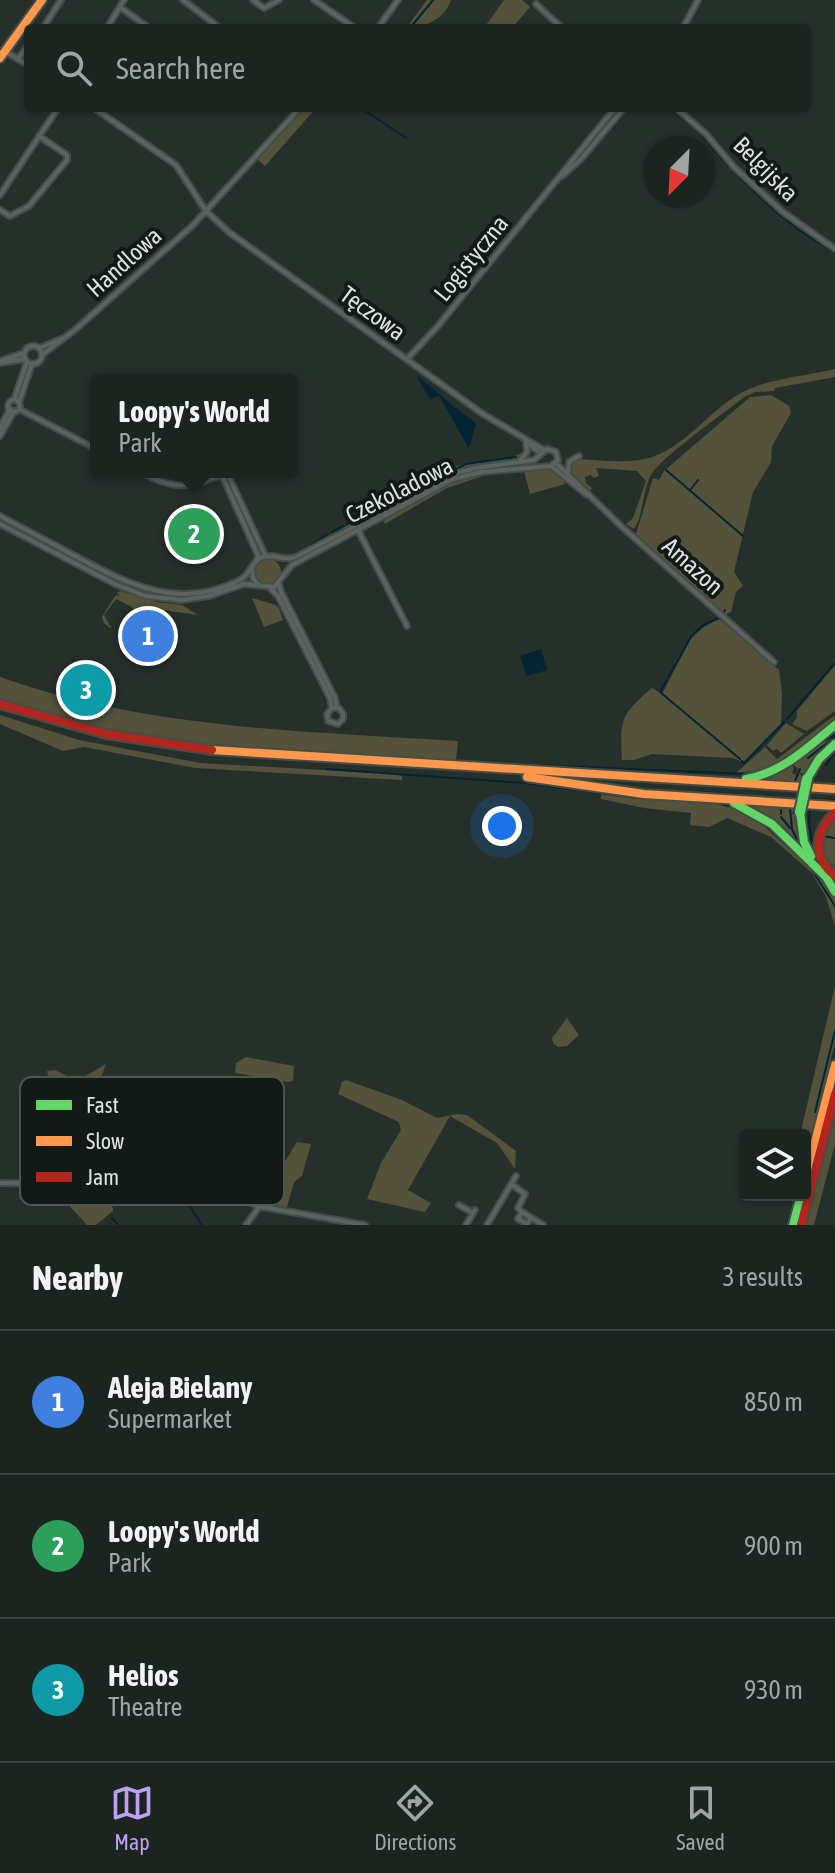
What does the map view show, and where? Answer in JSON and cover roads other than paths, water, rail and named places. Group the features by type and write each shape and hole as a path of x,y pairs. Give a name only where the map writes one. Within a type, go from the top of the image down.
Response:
{"main road":[{"path":"24,24 42,0"},
{"path":"2,54 24,24"},
{"path":"0,704 106,734 194,749 835,792"},
{"path":"0,711 104,740 194,755 527,777 835,792"},
{"path":"707,782 749,779 768,774 835,727"},
{"path":"830,876 805,846 800,812 807,779 819,759 835,744"},
{"path":"527,777 613,791 835,806"},
{"path":"700,798 735,804 758,814 830,876"},
{"path":"835,813 821,827 817,849 835,892"},
{"path":"811,1157 835,1065"},
{"path":"801,1225 835,1094"},
{"path":"793,1225 799,1201"}],"street":[{"path":"46,24 61,0"},
{"path":"109,24 124,0"},
{"path":"183,0 215,24"},
{"path":"253,0 264,8 279,0"},
{"path":"314,0 349,24"},
{"path":"381,24 398,0"},
{"path":"685,24 698,0"},
{"path":"536,4 558,24"},
{"path":"120,7 143,24"},
{"path":"18,59 24,51"},
{"path":"2,54 24,63"},
{"path":"0,195 55,112"},
{"name":"Tęczowa","path":"100,112 181,170 206,211 230,233 542,453"},
{"name":"Handlowa","path":"43,354 64,339 206,211 296,112"},
{"name":"Logistyczna","path":"407,359 431,334 612,112"},
{"name":"Logistyczna","path":"560,177 581,159 621,112"},
{"name":"Belgijska","path":"681,112 783,212 835,249"},
{"path":"0,210 10,216 24,210 67,160 67,155 39,136"},
{"name":"Handlowa","path":"40,348 64,339"},
{"path":"31,345 40,348 43,354 38,363 0,362 24,353 31,345"},
{"path":"0,436 14,410 28,362 24,353"},
{"path":"16,401 8,404 14,410 90,446"},
{"path":"0,428 14,410"},
{"path":"518,463 527,452 525,440"},
{"path":"543,465 542,453 556,452 554,464"},
{"name":"Czekoladowa","path":"277,559 296,557 451,475 475,468 534,460 542,453"},
{"path":"568,476 567,465 579,456"},
{"name":"Czekoladowa","path":"284,576 292,565 453,479 472,473 554,464"},
{"name":"Amazon","path":"554,464 589,496"},
{"name":"Amazon","path":"554,464 774,662"},
{"path":"151,478 178,487 189,487 214,478"},
{"path":"227,478 262,551 283,566 284,576 269,588"},
{"path":"227,478 258,555 253,578 262,587"},
{"path":"0,516 121,581 154,592 181,594 212,590 243,579 255,563 268,556"},
{"path":"0,524 113,583 145,596 182,600 209,596 244,584 269,588 278,596 298,631 334,708"},
{"path":"358,530 407,626"},
{"path":"279,583 298,631"},
{"path":"487,1225 516,1176"},
{"path":"0,1183 20,1183"},
{"path":"511,1184 525,1194 518,1208 543,1225"},
{"path":"256,1205 365,1225"},
{"path":"459,1205 474,1212 466,1225"},
{"path":"246,1225 259,1207"}],"water":[{"path":"416,375 476,423 470,446 439,396 430,399"},
{"path":"541,649 547,670 527,676 520,656"}],"waterway":[{"path":"413,24 433,0"},
{"path":"367,112 406,138"},
{"path":"674,112 697,130 734,172 774,210 835,253"},
{"path":"347,524 466,464 516,457"},
{"path":"666,470 743,536"},
{"path":"691,489 698,480"},
{"path":"332,532 343,526"},
{"path":"309,547 327,534"},
{"path":"719,618 692,635 660,692 740,759"},
{"path":"787,719 835,663"},
{"path":"742,761 744,763 784,722"},
{"path":"822,742 835,735"},
{"path":"808,758 835,737"},
{"path":"826,765 835,752"},
{"path":"491,763 748,774"},
{"path":"326,769 524,783 637,798"},
{"path":"795,781 800,769"},
{"path":"696,792 746,795"},
{"path":"808,799 835,800"},
{"path":"716,803 733,807"},
{"path":"790,808 792,829 797,840"},
{"path":"810,808 812,846"},
{"path":"781,817 790,828"},
{"path":"760,821 808,865"},
{"path":"813,842 817,828"},
{"path":"823,836 835,838"},
{"path":"829,863 835,869"},
{"path":"812,870 835,906"},
{"path":"815,1112 835,1031"},
{"path":"189,1205 202,1225"},
{"path":"112,1218 118,1225"}],"place":[{"name":"Loopy's World","path":"194,534"},
{"name":"Aleja Bielany","path":"148,636"},
{"name":"Helios","path":"86,690"}]}
